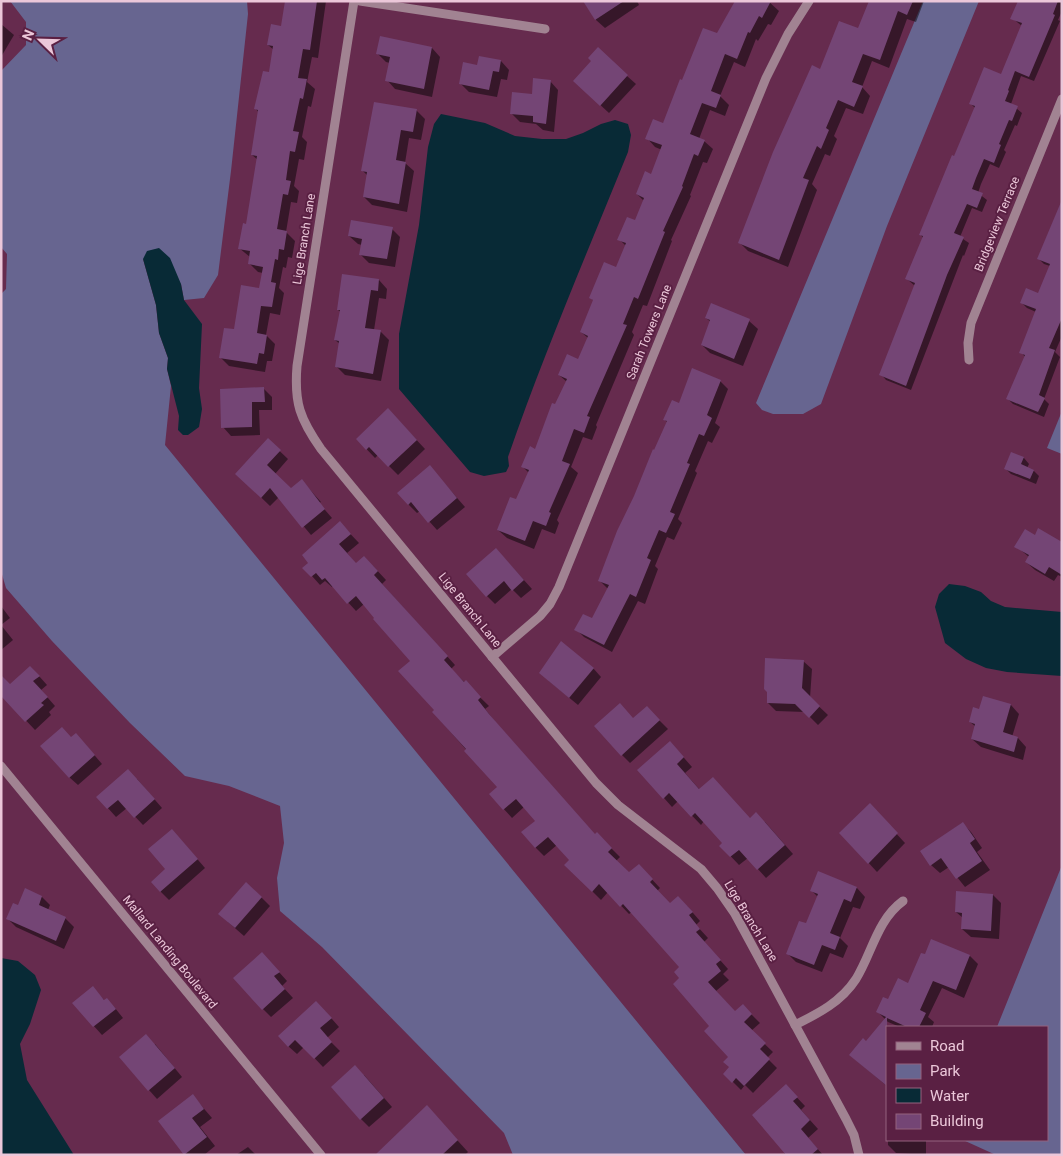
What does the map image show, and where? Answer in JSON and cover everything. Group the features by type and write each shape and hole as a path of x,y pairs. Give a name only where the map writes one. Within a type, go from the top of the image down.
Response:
{"street":[{"name":"Lige Branch Lane","path":"354,1 296,366 297,398 301,416 321,449 596,783 618,805 710,878 735,914 846,1119 854,1135 859,1155"},
{"path":"360,1 545,29"},
{"name":"Sarah Towers Lane","path":"492,657 540,616 560,587 766,78 788,34 809,1"},
{"name":"Bridgeview Terrace","path":"969,360 968,343 971,322 1062,99"},
{"name":"Mallard Landing Boulevard","path":"1,766 320,1155"},
{"path":"795,1025 821,1012 847,991 863,966 886,918 903,901"}],"green space":[{"path":"10,1 247,1 248,14 218,275 204,298 184,300 181,284 143,259 156,305 159,333 168,358 167,369 171,386 165,445 746,1155 513,1155 504,1133 322,947 280,911 277,878 284,843 280,806 229,786 185,776 130,723 52,641 6,588 1,571 1,294 6,289 7,254 1,247 1,71 26,45 26,22"},
{"path":"923,1 979,1 887,226 821,404 803,414 773,414 762,410 756,403"},
{"path":"1062,411 1062,454 1047,448"},
{"path":"1062,865 1062,1155 996,1155 965,1141 1048,1141 1048,1026 997,1026"}],"water":[{"path":"441,114 485,123 515,136 542,139 566,139 615,120 628,124 631,135 628,152 536,380 508,457 509,466 506,472 484,476 470,472 399,389 399,334 419,225 428,147 434,124"},
{"path":"159,248 170,258 181,284 184,300 202,324 199,388 202,409 199,427 188,435 183,435 178,430 179,416 167,369 168,358 159,333 156,305 143,259 147,251"},
{"path":"949,584 965,586 981,592 991,601 1005,607 1062,612 1062,676 1007,672 986,668 966,659 945,643 935,607 939,594"},
{"path":"1,958 18,961 35,975 41,990 30,1024 20,1044 27,1080 74,1155 1,1155"}],"building":[{"path":"285,1 317,1 310,50 303,49 298,78 307,79 303,99 300,98 293,131 299,132 295,152 290,151 286,180 291,181 288,195 283,194 277,229 287,231 284,250 279,249 278,260 275,259 271,282 276,283 272,307 261,306 257,333 267,335 264,354 259,353 257,364 219,358 224,328 234,329 241,285 259,288 263,267 248,264 250,251 238,249 243,223 246,224 257,156 251,155 258,110 254,109 263,71 269,72 273,46 267,45 271,24 281,26"},
{"path":"583,1 624,1 595,20"},
{"path":"735,1 771,1 762,18 759,16 750,33 748,32 737,59 725,54 711,91 721,95 716,108 702,103 690,134 705,140 698,156 694,154 683,187 663,231 665,232 638,299 634,297 623,324 627,325 587,416 590,417 584,433 574,429 562,461 570,464 549,512 551,513 546,526 533,521 525,541 497,530 510,497 516,499 529,470 521,467 530,446 535,449 552,403 555,404 567,379 558,375 567,354 578,359 588,336 580,332 593,300 589,298 604,262 616,267 626,243 617,240 627,217 635,220 644,198 636,194 645,171 651,174 662,145 645,139 653,119 663,123 703,28 717,33"},
{"path":"869,1 913,1 907,15 898,11 880,60 863,54 852,82 863,86 854,107 838,100 826,128 829,130 821,149 817,146 803,178 809,180 779,260 738,243 773,152 812,65 820,69 839,21 858,28"},
{"path":"1018,1 1058,1 1053,14 1055,15 1029,77 1015,71 1005,101 1018,106 1012,121 1009,120 999,144 1001,145 994,163 984,159 976,178 972,189 983,193 977,208 967,204 954,233 964,237 947,275 906,386 879,375 915,283 905,279 923,236 919,235 952,155 954,156 975,106 969,104 984,67 1001,74 1022,23 1010,19"},
{"path":"380,36 432,47 424,89 385,81 390,57 376,54"},
{"path":"598,47 628,75 600,106 573,81 591,61 588,58"},
{"path":"479,56 501,60 499,72 493,71 489,90 459,84 463,62 477,65"},
{"path":"533,78 551,80 546,124 533,122 533,116 510,114 512,92 532,94"},
{"path":"374,102 417,109 413,132 401,130 396,160 406,162 399,204 363,197 367,172 361,171"},
{"path":"1061,202 1062,318 1049,348 1055,350 1039,395 1045,398 1038,412 1006,399 1025,355 1019,353 1036,309 1020,303 1026,288 1038,293 1050,264 1037,259"},
{"path":"351,220 393,227 387,259 359,255 362,239 348,236"},
{"path":"342,274 379,279 378,291 371,290 365,328 381,330 373,374 335,367 339,341 334,340 340,310 337,310"},
{"path":"711,303 750,319 734,359 701,345 710,320 705,318"},
{"path":"692,368 721,380 707,415 712,418 704,436 699,434 687,463 690,464 670,512 675,514 666,533 659,530 647,558 651,560 636,597 630,594 604,645 574,630 583,614 592,618 609,585 598,581 617,531 667,421 663,420 672,400 679,403"},
{"path":"264,387 265,402 252,402 252,427 221,428 220,389"},
{"path":"388,408 417,440 388,467 369,447 366,450 356,439"},
{"path":"268,438 281,450 267,465 291,488 302,479 325,509 302,528 270,488 261,498 235,474"},
{"path":"1011,452 1024,457 1021,464 1034,470 1030,479 1004,469"},
{"path":"430,465 457,498 428,523 411,502 408,505 397,493"},
{"path":"340,521 351,534 339,544 356,563 364,556 378,571 374,575 448,656 444,660 481,697 478,700 489,714 595,834 597,832 612,848 608,852 629,872 639,864 653,879 650,882 670,903 678,896 693,912 689,915 700,929 696,932 721,960 716,964 721,971 708,982 735,1011 743,1004 752,1014 744,1022 766,1043 760,1049 770,1059 744,1086 736,1078 732,1083 723,1074 729,1067 723,1062 728,1057 704,1031 709,1026 673,984 679,978 674,972 679,967 623,904 620,907 599,884 592,892 564,865 569,860 548,837 535,848 521,832 535,821 516,799 503,810 489,794 497,787 432,712 434,710 398,671 410,661 373,619 356,596 347,604 325,578 322,580 316,573 311,577 302,568 308,563 302,555"},
{"path":"1038,528 1062,542 1062,575 1049,567 1045,574 1025,562 1029,555 1014,547 1025,529 1035,535"},
{"path":"496,548 524,580 512,591 504,581 486,597 466,574"},
{"path":"561,641 594,668 569,698 539,673"},
{"path":"765,658 804,660 802,688 820,706 809,718 795,704 767,703 767,692 764,689"},
{"path":"30,666 40,676 33,681 48,697 41,703 44,705 25,722 1,696 1,675 10,684"},
{"path":"983,696 1011,704 1003,732 1018,737 1014,752 971,739 975,724 969,722 973,707 979,709"},
{"path":"620,703 633,718 647,706 660,720 621,756 594,726"},
{"path":"62,727 71,737 76,733 95,755 69,778 40,746"},
{"path":"670,741 684,757 677,764 699,789 713,777 750,818 756,812 785,845 757,870 739,850 730,857 719,846 722,843 695,813 691,817 669,793 663,799 637,770"},
{"path":"128,769 155,799 134,818 118,800 107,809 96,797"},
{"path":"870,803 898,833 868,864 839,833"},
{"path":"963,822 975,839 970,843 982,861 956,879 941,858 930,866 920,851"},
{"path":"172,829 198,859 160,892 151,882 165,869 148,849"},
{"path":"818,871 857,887 851,902 844,899 830,933 840,937 835,950 822,945 814,965 786,954 799,921 806,923 818,894 810,891"},
{"path":"246,882 262,897 235,928 218,914"},
{"path":"25,888 42,896 39,905 66,917 56,941 6,919 13,903 18,905"},
{"path":"956,891 993,894 991,931 961,929 962,913 955,912"},
{"path":"931,939 970,955 956,990 933,981 920,1010 926,1013 920,1026 905,1026 887,1018 886,1085 849,1055 863,1038 866,1041 886,1017 876,1012 883,997 888,999 898,978 908,983 921,953 925,954"},
{"path":"262,952 280,972 274,976 285,989 262,1010 233,978"},
{"path":"93,986 104,1000 107,998 116,1009 93,1027 72,1003"},
{"path":"316,1001 332,1018 320,1028 332,1042 314,1059 295,1040 288,1047 278,1036"},
{"path":"146,1034 175,1068 148,1091 119,1057"},
{"path":"355,1065 384,1098 360,1120 331,1087"},
{"path":"786,1084 798,1097 793,1101 810,1120 801,1129 818,1149 811,1155 786,1155 752,1115"},
{"path":"193,1094 204,1109 192,1118 207,1137 184,1155 158,1121"},
{"path":"427,1105 458,1140 442,1155 375,1155"}]}
